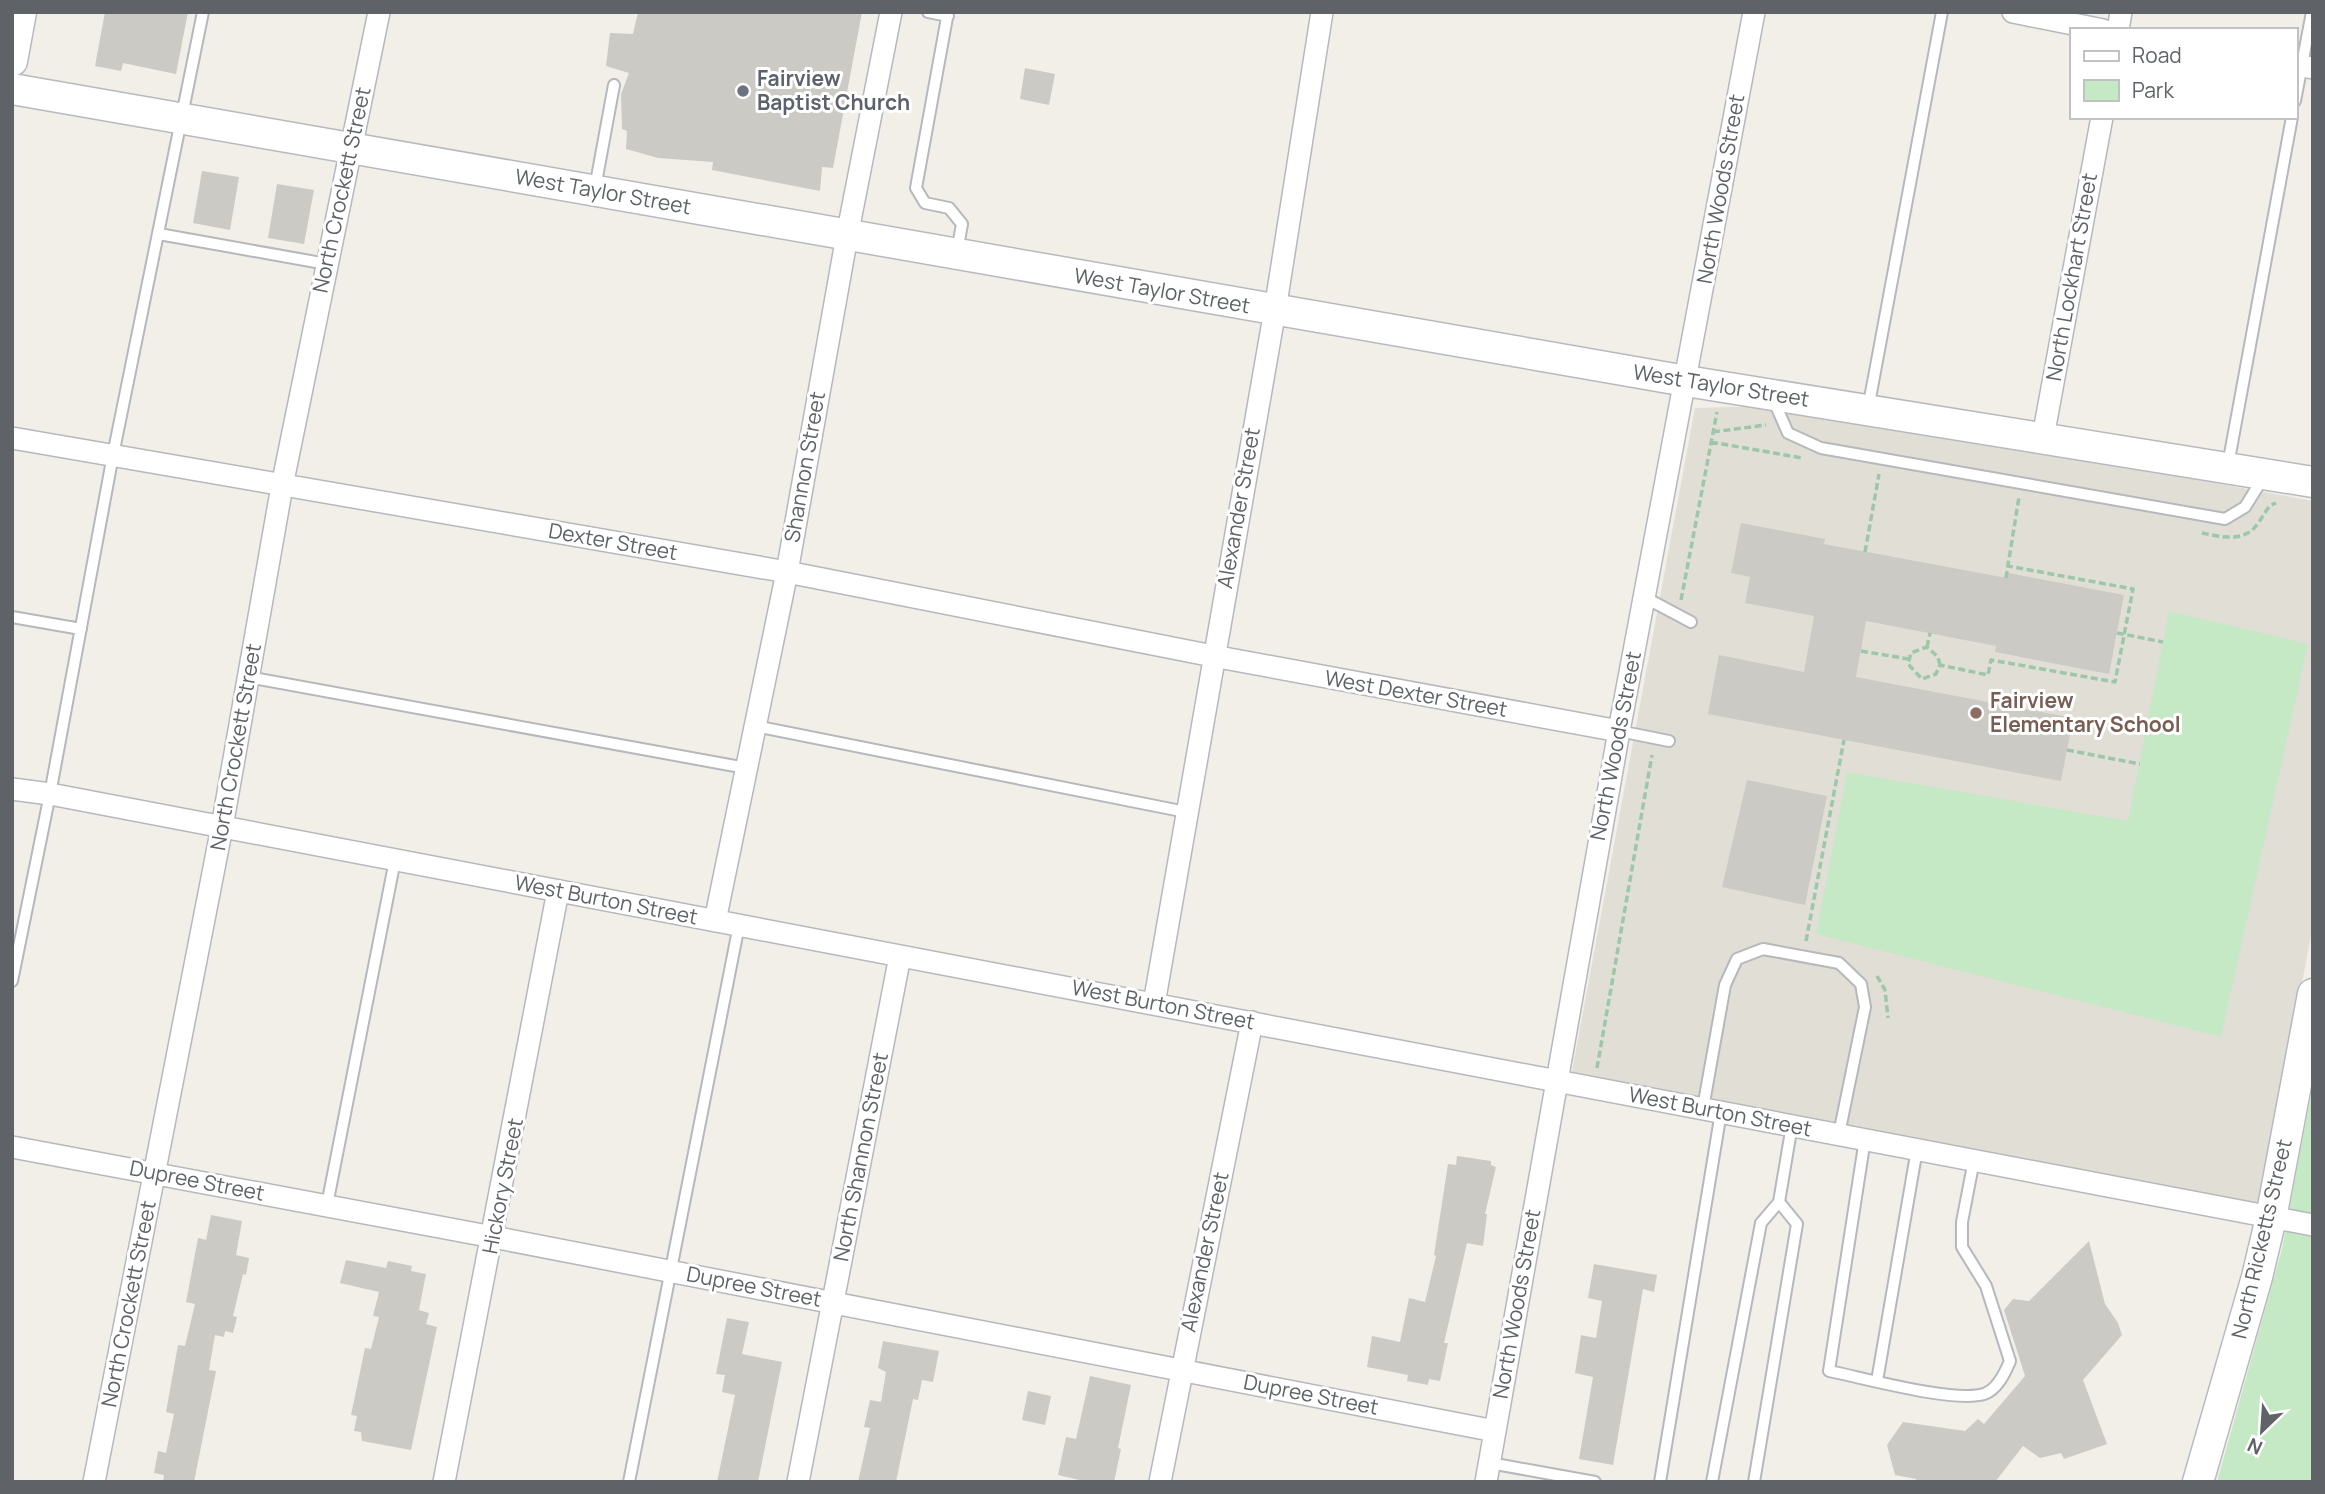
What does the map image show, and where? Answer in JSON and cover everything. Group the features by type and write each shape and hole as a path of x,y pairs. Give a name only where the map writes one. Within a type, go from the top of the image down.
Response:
{"main road":[{"path":"12,61 21,12"},
{"name":"West Taylor Street","path":"12,89 1700,383 2313,482"},
{"name":"North Ricketts Street","path":"2198,1482 2257,1277 2271,1218 2313,994"}],"street":[{"name":"North Crockett Street","path":"94,1482 222,827 282,486 379,12"},
{"name":"Shannon Street","path":"715,921 787,572 847,236 891,12"},
{"name":"Alexander Street","path":"1154,1004 1275,310 1322,12"},
{"name":"North Woods Street","path":"1488,1472 1644,597 1700,383 1754,12"},
{"path":"2013,12 2092,28"},
{"name":"North Lockhart Street","path":"2043,437 2102,119"},
{"name":"Dexter Street","path":"12,439 787,572 1213,656"},
{"name":"West Dexter Street","path":"1213,656 1619,731"},
{"name":"West Burton Street","path":"12,789 50,794 1556,1080 2313,1226"},
{"name":"Hickory Street","path":"444,1482 558,891"},
{"name":"North Shannon Street","path":"798,1482 900,956"},
{"name":"Alexander Street","path":"1160,1482 1252,1023"},
{"name":"Dupree Street","path":"12,1147 327,1205 1495,1431"}],"lane":[{"path":"12,982 113,455 203,12"},
{"path":"928,12 948,14 916,188 925,203 949,208 962,224 957,255"},
{"path":"1868,409 1942,12"},
{"path":"2297,92 2312,12"},
{"path":"594,191 614,85"},
{"path":"2228,468 2292,119"},
{"path":"159,234 327,264"},
{"path":"1770,394 1788,433 1821,448 2225,519 2245,507 2266,474"},
{"path":"1644,597 1691,622"},
{"path":"12,617 81,629"},
{"path":"248,677 746,768"},
{"path":"755,726 1186,813"},
{"path":"1619,731 1669,740"},
{"path":"327,1205 395,860"},
{"path":"629,1482 739,925"},
{"path":"1660,1482 1712,1110 1725,985 1737,958 1763,949 1839,963 1861,984 1864,1007 1839,1134"},
{"path":"1712,1482 1761,1223 1779,1202 1792,1125"},
{"path":"1864,1139 1829,1371 1959,1397 1986,1394 2002,1378 2010,1361 1986,1286 1962,1247 1962,1222 1973,1160"},
{"path":"1877,1381 1917,1149"},
{"path":"1754,1482 1797,1224 1779,1202"},
{"path":"1488,1472 1595,1482"}],"path":[{"path":"1681,603 1717,411 1700,383"},
{"path":"1713,432 1783,423"},
{"path":"1865,552 1882,459"},
{"path":"2006,578 2022,484"},
{"path":"1940,665 1988,675 1991,660 2115,682 2133,589 2008,566"},
{"path":"1927,648 1930,633"},
{"path":"2117,633 2163,642"},
{"path":"1927,648 1938,657 1940,665 1936,674 1922,679 1908,664 1911,653 1927,648"},
{"path":"1861,651 1909,660"},
{"path":"1804,957 1844,740"},
{"path":"1593,1088 1653,749"},
{"path":"2067,750 2140,764"},
{"path":"1818,842 1824,843"}],"shaded area":[{"name":"Fairview Elementary School","path":"1793,405 2313,501 2313,925 2260,1203 1571,1077 1695,408"}],"green space":[{"path":"2169,611 2308,644 2221,1037 1816,934 1847,772 2128,821"},
{"path":"2313,1085 2313,1482 2217,1482 2282,1249"}],"building":[{"path":"105,12 188,12 176,74 123,63 121,71 95,66"},
{"path":"638,12 862,12 833,168 822,167 820,191 712,170 713,162 658,158 626,149 627,131 622,129 621,94 629,73 606,66 610,33 633,34"},
{"path":"1025,68 1055,74 1049,105 1020,99"},
{"path":"202,171 239,177 230,230 193,223"},
{"path":"277,184 314,190 304,244 268,238"},
{"path":"1741,523 1825,539 1824,544 2007,578 2008,573 2124,595 2109,674 1995,652 1996,646 1866,621 1856,677 2073,718 2061,781 1708,714 1719,655 1804,672 1814,616 1745,603 1750,577 1731,573"},
{"path":"1747,780 1827,796 1805,905 1722,887"},
{"path":"1457,1156 1491,1161 1491,1165 1496,1167 1485,1214 1483,1246 1467,1243 1444,1343 1448,1343 1440,1381 1429,1379 1428,1385 1407,1381 1408,1375 1367,1367 1372,1336 1400,1342 1409,1298 1425,1302 1436,1256 1434,1255 1448,1164 1456,1165"},
{"path":"211,1215 242,1221 236,1255 249,1258 246,1275 243,1274 233,1316 237,1317 233,1333 225,1331 224,1337 215,1335 209,1370 216,1371 194,1482 163,1482 164,1475 154,1473 158,1451 166,1453 174,1414 166,1412 178,1345 185,1346 195,1304 186,1302 198,1238 206,1240"},
{"path":"2089,1241 2105,1304 2118,1323 2122,1335 2083,1380 2107,1444 2064,1459 2061,1453 2040,1458 2023,1446 1995,1482 1917,1482 1916,1479 1895,1475 1887,1445 1903,1422 1965,1431 1978,1419 1984,1424 2025,1376 2004,1310 2013,1299 2029,1301"},
{"path":"346,1260 386,1268 388,1261 412,1266 411,1271 426,1274 419,1310 429,1313 426,1324 437,1327 411,1450 362,1441 361,1432 354,1431 357,1416 351,1415 365,1348 371,1349 379,1317 373,1316 379,1292 340,1283"},
{"path":"1594,1264 1657,1275 1654,1292 1643,1289 1613,1465 1579,1459 1593,1377 1575,1373 1581,1335 1596,1338 1602,1301 1588,1298"},
{"path":"727,1318 749,1322 742,1354 782,1362 758,1482 717,1482 735,1395 722,1392 725,1375 716,1374"},
{"path":"883,1341 939,1351 933,1382 922,1380 918,1400 913,1399 896,1482 858,1482 870,1428 864,1427 870,1400 881,1402 886,1372 878,1368"},
{"path":"1090,1376 1131,1385 1114,1482 1088,1482 1058,1475 1066,1437 1076,1439"},
{"path":"1028,1391 1051,1396 1045,1425 1022,1420"}],"place":[{"name":"Fairview Baptist Church","path":"743,91"},
{"name":"Fairview Elementary School","path":"1976,713"}]}
